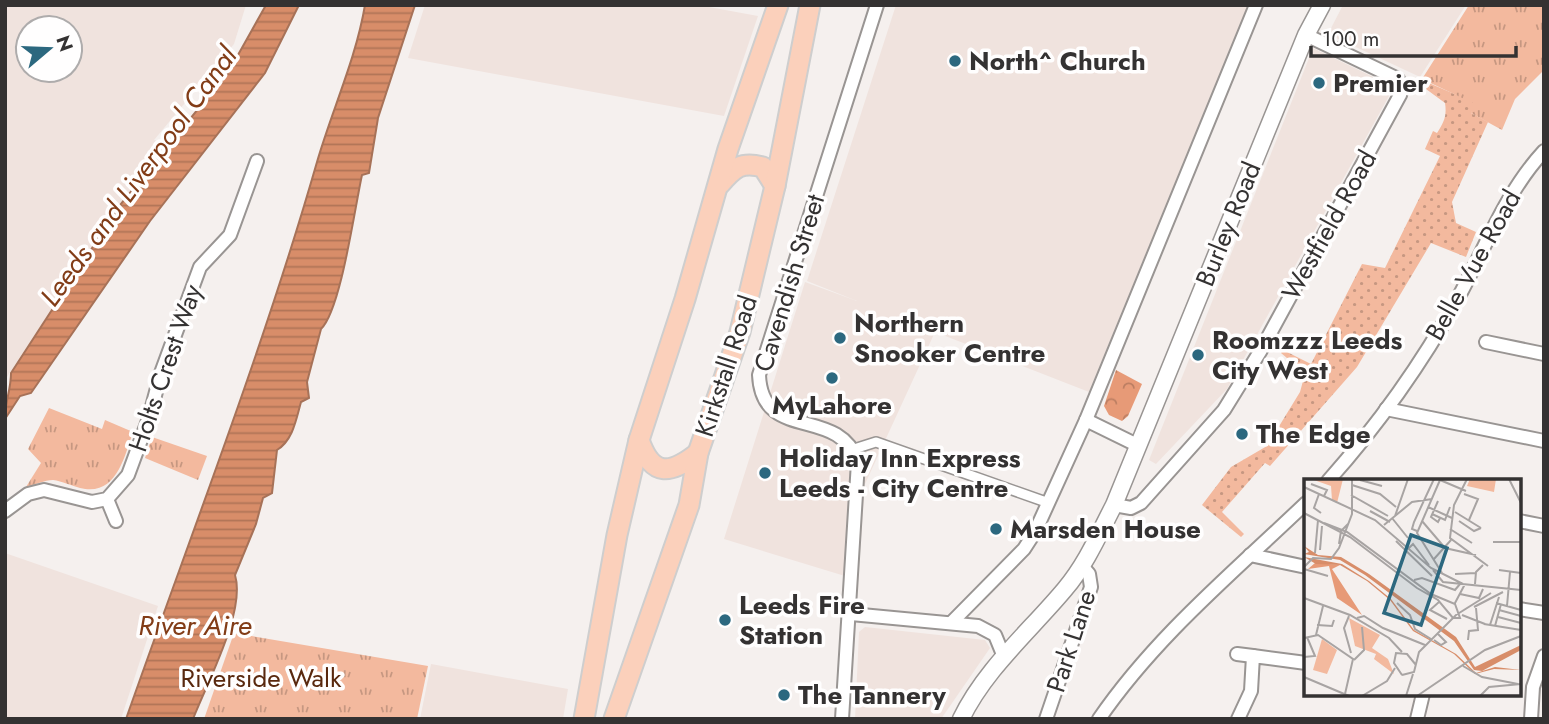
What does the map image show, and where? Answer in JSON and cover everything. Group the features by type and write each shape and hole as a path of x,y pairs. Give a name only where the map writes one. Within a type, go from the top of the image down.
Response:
{"main road":[{"path":"584,719 617,535 639,440 778,5"},
{"name":"Kirkstall Road","path":"614,719 689,505 698,453 740,332 775,187 810,5"},
{"path":"719,185 736,166 751,163 763,167 775,187"},
{"path":"639,440 645,456 656,467 669,470 681,466 698,453"}],"street":[{"name":"Cavendish Street","path":"854,449 845,438 830,430 781,417 766,406 760,390 759,375 877,5"},
{"path":"951,624 1024,549 1049,503 1086,420 1256,5"},
{"name":"Burley Road","path":"961,719 968,704 1004,657 1082,566 1114,506 1306,35 1322,5"},
{"name":"Westfield Road","path":"1114,506 1131,508 1141,503 1224,410 1261,351 1402,88 1398,79 1306,35"},
{"name":"Belle Vue Road","path":"1330,479 1386,409 1457,299 1517,185 1544,151"},
{"name":"Holts Crest Way","path":"107,499 128,475 164,363 200,267 230,235 257,161"},
{"path":"1486,342 1544,354"},
{"path":"1386,409 1544,441"},
{"path":"1086,420 1138,445"},
{"path":"842,719 859,477 854,449 876,442 1049,503"},
{"path":"5,510 28,494 44,490 92,502 107,499 116,521"},
{"path":"1098,719 1133,674 1189,612 1304,505"},
{"path":"1521,521 1544,526"},
{"path":"1250,555 1304,567"},
{"name":"Park Lane","path":"1046,719 1091,587 1089,574 1082,566"},
{"path":"1521,609 1544,613"},
{"path":"851,614 989,629 995,635 1004,657"},
{"path":"1237,654 1304,663"},
{"path":"1238,719 1251,691 1253,656"},
{"path":"1531,719 1533,687 1544,656"},
{"path":"1418,719 1423,696"}],"shaded area":[{"path":"5,5 246,5 234,44 154,140 170,145 120,205 5,380"},
{"path":"425,5 698,5 758,16 724,116 408,58"},
{"path":"896,5 1248,5 1089,392 935,332 865,484 858,580 724,539 805,282 857,301 807,281"},
{"path":"1343,5 1466,5 1420,77 1328,34"},
{"path":"1313,48 1394,87 1227,389 1156,464 1149,460"},
{"path":"5,553 158,606 121,719 5,719"},
{"path":"865,627 985,640 990,648 941,719 855,719 859,632"},
{"path":"431,664 568,689 563,719 420,719"}],"green space":[{"path":"1469,5 1544,5 1544,70 1515,99 1502,130 1471,113 1473,103 1422,79"},
{"path":"1429,83 1459,96 1487,84 1471,113 1488,122 1452,202 1456,223 1476,232 1466,257 1431,243 1357,367 1270,466 1265,463 1222,512 1244,534 1241,537 1202,505 1231,467 1267,446 1300,392 1303,381 1300,369 1281,353 1283,350 1311,364 1362,264 1385,268 1440,156 1425,149 1433,131 1437,133 1441,126 1446,112 1445,103 1426,89"},
{"path":"1116,370 1142,384 1128,416 1122,421 1109,415 1104,406"},
{"path":"49,408 102,429 105,420 133,432 117,473 102,487 80,488 53,480 26,487 41,463 28,449"},
{"path":"152,437 207,456 198,480 145,458"},
{"name":"Riverside Walk","path":"234,633 428,666 417,719 204,719"}],"water":[{"path":"266,5 299,5 265,73 150,221 31,393 20,396 5,419 11,373 120,205 229,71"},
{"name":"River Aire","path":"365,5 415,5 378,118 369,173 362,175 341,280 335,301 321,329 307,382 309,398 301,402 287,441 277,450 272,493 263,498 256,524 235,575 237,590 230,627 193,719 126,719 274,302 350,65"}],"place":[{"name":"North^ Church","path":"955,61"},
{"name":"Premier","path":"1319,83"},
{"name":"Northern Snooker Centre","path":"840,338"},
{"name":"Roomzzz Leeds City West","path":"1198,355"},
{"name":"MyLahore","path":"832,378"},
{"name":"The Edge","path":"1242,434"},
{"name":"Holiday Inn Express Leeds - City Centre","path":"765,473"},
{"name":"Marsden House","path":"996,529"},
{"name":"Leeds Fire Station","path":"725,620"},
{"name":"The Tannery","path":"784,695"}],"water label":[{"name":"Leeds and Liverpool Canal","path":"138,176"}]}
